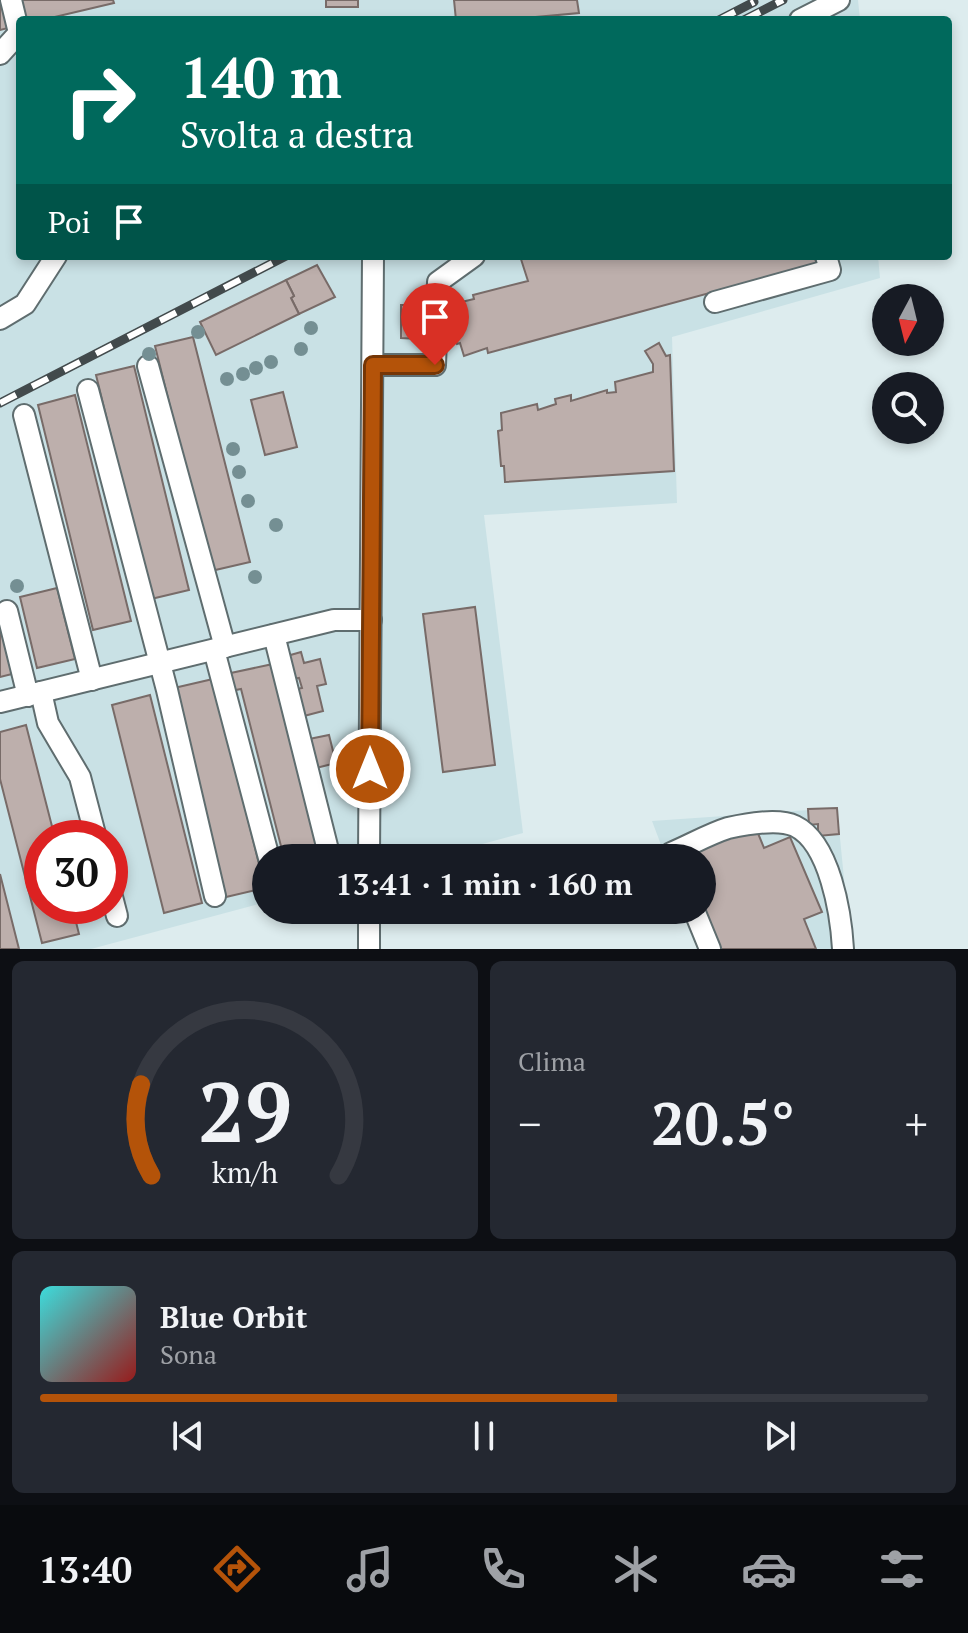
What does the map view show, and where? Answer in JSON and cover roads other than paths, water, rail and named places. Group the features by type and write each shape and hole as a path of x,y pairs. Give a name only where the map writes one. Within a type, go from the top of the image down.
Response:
{"street":[{"path":"11,0 16,19"},
{"path":"808,16 839,0"},
{"path":"0,54 16,39"},
{"path":"0,319 25,304 53,260"},
{"path":"369,844 373,260"},
{"path":"373,365 435,365 438,282 468,260"},
{"path":"715,302 830,270 827,260"},
{"path":"148,366 220,648 266,844"},
{"path":"88,390 159,663 215,896"},
{"path":"24,415 92,680"},
{"path":"7,611 35,694 80,777 91,820"},
{"path":"0,702 334,620 371,620"},
{"path":"274,635 326,844"},
{"path":"691,844 725,829 762,822 794,825 811,838 832,877 843,949"},
{"path":"369,924 369,949"},
{"path":"700,924 710,949"}],"railway":[{"path":"752,16 783,0"},
{"path":"727,16 754,2"},
{"path":"0,403 278,260"}]}
